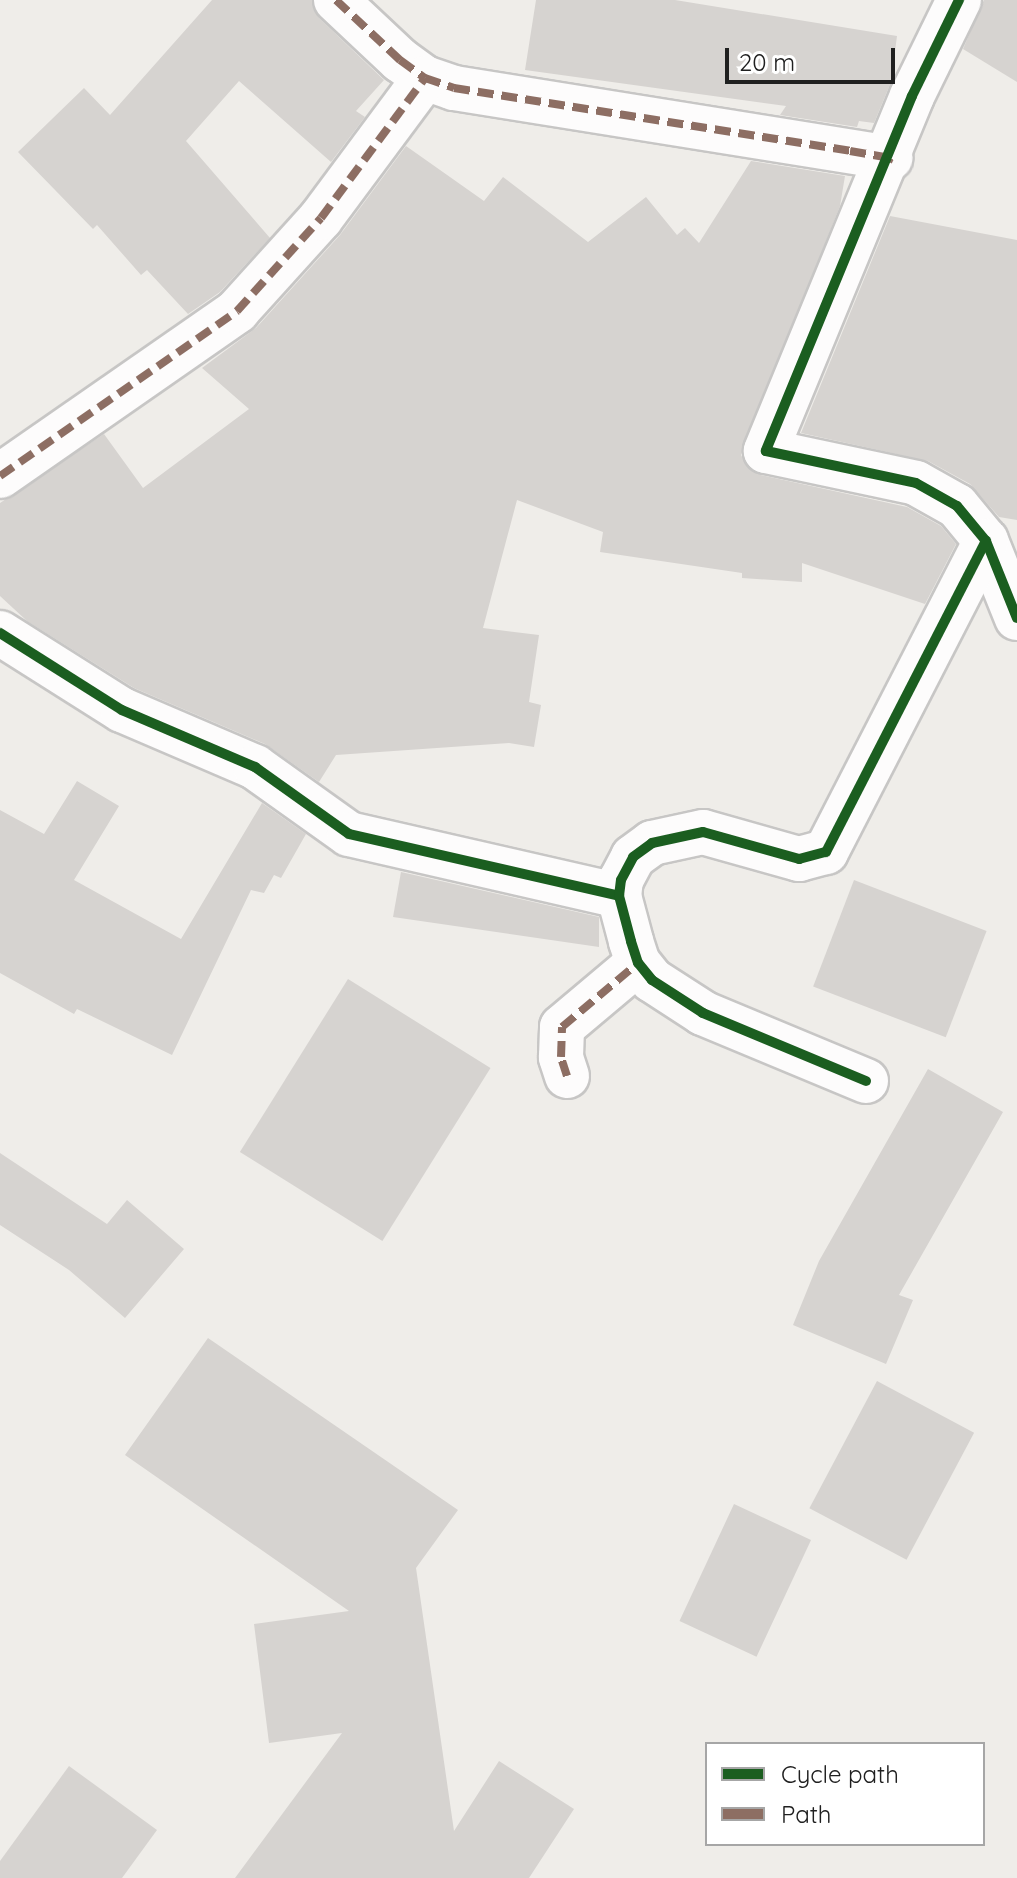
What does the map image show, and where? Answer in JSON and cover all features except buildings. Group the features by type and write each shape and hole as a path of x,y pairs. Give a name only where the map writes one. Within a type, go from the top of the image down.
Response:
{"street":[{"path":"336,0 425,78 496,97 890,158"},
{"path":"959,0 912,96 890,158 766,451 916,483 957,506 986,541 1017,618"},
{"path":"0,476 237,311 321,218 425,78"},
{"path":"866,1081 703,1013 652,980 638,963 619,896 633,857 652,843 679,836 703,832 731,837 799,859 826,852 986,541"},
{"path":"0,633 122,710 255,767 349,834 619,896"},
{"path":"567,1076 561,1057 562,1027 638,963"}],"marked path":[{"path":"336,0 400,60 425,78 454,88 890,158 888,162"},
{"path":"0,476 237,311 321,218 425,78"},
{"path":"567,1076 561,1057 562,1027 638,963"}],"cycle path":[{"path":"959,0 912,96 766,451 916,483 957,506 986,541 1017,618"},
{"path":"866,1081 703,1013 652,980 638,963 631,941 619,896 621,880 633,857 652,843 703,832 799,859 826,852 986,541"},
{"path":"0,633 122,710 255,767 349,834 619,896"}]}
